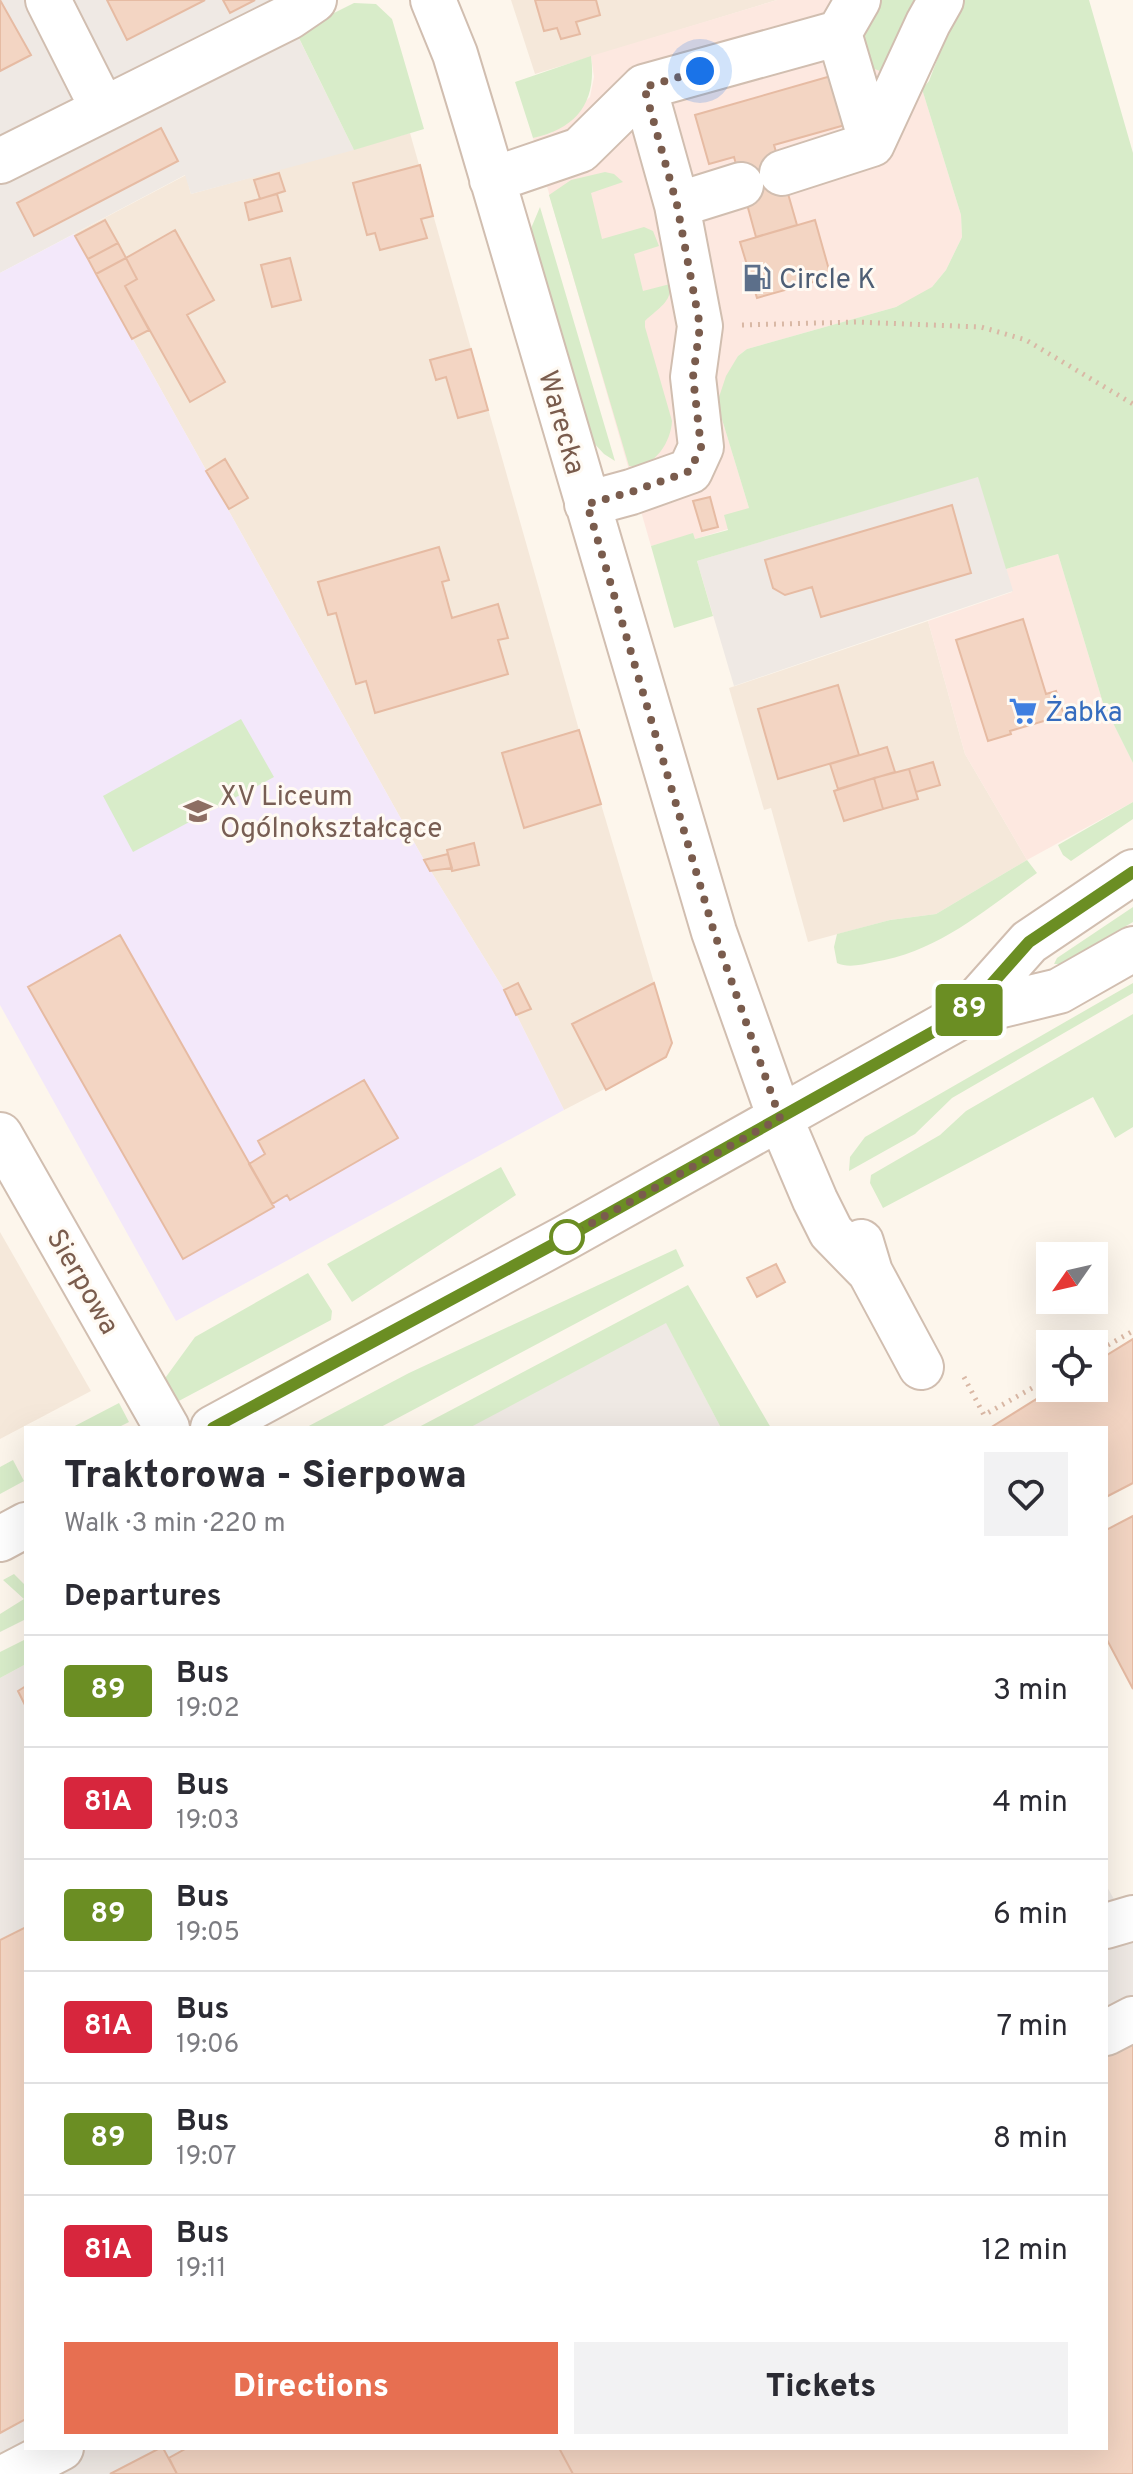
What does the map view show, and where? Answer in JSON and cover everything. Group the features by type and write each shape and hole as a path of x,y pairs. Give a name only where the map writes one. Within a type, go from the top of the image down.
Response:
{"street":[{"path":"48,0 103,109"},
{"path":"0,161 289,17 314,0"},
{"name":"Warecka","path":"433,0 455,54 714,932 780,1118 831,1232 870,1272 921,1367"},
{"path":"782,173 872,144 941,0"},
{"path":"492,180 580,150 644,87 849,17 872,144"},
{"path":"587,504 690,471 701,447 693,377 700,326 677,205 644,87"},
{"path":"677,205 741,185"},
{"path":"965,1014 1029,942 1133,872"},
{"path":"217,1426 364,1348 965,1014 1059,991 1133,949"},
{"name":"Sierpowa","path":"0,1135 166,1426"},
{"path":"0,1539 24,1526"},
{"path":"1108,1925 1133,1918"},
{"path":"1108,2032 1133,2019"},
{"path":"11,2474 57,2450"}],"path":[{"path":"700,326 856,322 981,327 1026,340 1133,404"},
{"path":"1108,1345 1133,1331"}],"shaded area":[{"path":"0,0 280,0 354,150 191,194 185,175 0,273"},
{"path":"511,0 777,0 535,74"},
{"name":"Circle K","path":"777,0 843,0 866,65 922,89 961,215 962,237 946,270 932,287 919,296 896,307 747,349 738,356 717,403 749,508 728,529 695,539 693,534 651,546 533,138 551,133 590,97 594,77 591,56"},
{"path":"410,133 579,730 672,1043 666,1057 564,1110 504,990 424,860 74,234 186,175 191,194"},
{"name":"XV Liceum Ogólnokształcące","path":"74,234 424,860 504,990 564,1110 176,1321 0,1005 0,273"},
{"path":"979,476 1013,591 734,686 697,561"},
{"path":"1058,554 1103,703 1133,763 1133,802 1027,860 965,754 928,621 1012,592 1006,569"},
{"path":"928,621 965,754 1027,860 936,914 890,920 808,942 771,808 764,810 729,688"},
{"path":"0,1232 91,1391 0,1439"},
{"path":"666,1322 720,1426 466,1426"},
{"path":"24,1665 24,2450 1108,2450 1108,1889 1133,1933 1133,2474 0,2474 0,1678"}],"green space":[{"path":"872,0 922,0 880,71 866,66 859,27"},
{"path":"960,0 1089,0 1133,153 1133,763 1103,703 1058,554 1006,569 978,477 697,561 713,616 674,628 651,546 693,533 695,539 728,530 724,515 749,508 717,403 726,376 738,356 747,349 896,307 932,287 946,270 962,237 961,215 922,89 929,81"},
{"path":"354,3 376,4 392,19 424,129 354,150 296,32"},
{"path":"591,56 591,86 581,110 562,127 533,138 515,82"},
{"path":"605,172 614,174 623,182 591,193 602,239 644,227 653,231 659,246 634,254 643,291 670,284 669,296 645,321 645,327 672,421 671,429 659,453 646,464 638,466 629,466 549,195 571,180"},
{"path":"540,207 615,461 592,441 530,242 532,226"},
{"path":"241,719 274,777 133,852 103,796"},
{"path":"1133,802 1133,819 1071,861 1063,855 1058,845"},
{"path":"1027,860 1037,873 940,939 898,957 855,966 837,963 834,947 837,934 890,920 936,914"},
{"path":"1133,907 1133,922 1060,964 1054,964 1057,958"},
{"path":"1133,983 1133,993 952,1098 915,1134 849,1171 850,1157 865,1137"},
{"path":"1133,1014 1133,1127 1115,1138 1093,1097 883,1208 870,1183 871,1175 940,1135 966,1111"},
{"path":"501,1167 516,1195 352,1302 327,1264"},
{"path":"676,1249 684,1266 383,1426 309,1426 409,1373"},
{"path":"308,1273 332,1311 331,1320 175,1403 163,1381 195,1337"},
{"path":"688,1285 770,1426 720,1426 666,1323 473,1426 421,1426"},
{"path":"119,1403 129,1422 121,1426 75,1426"},
{"path":"13,1460 24,1481 0,1494 0,1467"},
{"path":"14,1574 24,1584 24,1599 3,1580"},
{"path":"24,1599 24,1620 0,1632 0,1614"},
{"path":"24,1640 24,1665 0,1678 0,1652"}],"building":[{"path":"0,0 31,55 0,71"},
{"path":"107,0 205,0 127,40"},
{"path":"223,0 255,0 230,13"},
{"path":"535,0 596,0 600,15 576,22 580,34 561,39 557,28 544,31"},
{"path":"831,76 845,125 774,145 797,225 756,237 734,157 709,164 695,115"},
{"path":"161,128 178,161 34,236 17,203"},
{"path":"420,165 433,216 421,219 427,238 380,250 375,233 367,235 353,183"},
{"path":"279,173 285,191 260,199 254,180"},
{"path":"277,194 282,211 249,220 245,203"},
{"path":"105,220 118,243 88,259 75,236"},
{"path":"815,220 831,277 757,298 740,242"},
{"path":"175,230 214,300 187,315 225,382 190,402 125,286 137,279 126,258"},
{"path":"118,243 126,258 96,274 88,259"},
{"path":"126,258 137,279 125,286 149,330 132,339 96,274"},
{"path":"290,258 301,300 272,307 261,265"},
{"path":"471,349 488,410 458,418 446,377 436,380 430,360"},
{"path":"225,459 248,498 229,509 206,471"},
{"path":"710,497 718,527 702,531 693,501"},
{"path":"952,505 971,573 821,617 812,587 785,595 773,588 765,560"},
{"path":"439,547 449,580 442,582 452,618 498,604 508,638 498,640 508,674 375,713 366,681 356,684 336,613 328,615 318,582"},
{"path":"1023,619 1046,694 1056,691 1064,715 988,741 956,640"},
{"path":"838,685 859,755 778,779 758,709"},
{"path":"579,730 601,804 524,828 502,753"},
{"path":"887,747 895,772 838,789 830,764"},
{"path":"933,762 940,785 916,792 909,769"},
{"path":"909,769 918,799 883,809 874,778"},
{"path":"874,778 883,809 844,821 834,791"},
{"path":"474,843 479,865 452,871 447,850"},
{"path":"448,854 452,868 430,871 424,860"},
{"path":"120,935 274,1207 183,1259 28,987"},
{"path":"518,983 531,1009 516,1015 504,990"},
{"path":"654,983 672,1043 666,1057 606,1090 572,1024"},
{"path":"364,1080 398,1138 290,1200 287,1195 272,1204 249,1164 265,1154 258,1141"},
{"path":"776,1264 785,1282 757,1297 747,1278"},
{"path":"1133,1339 1133,1483 1108,1496 1108,1426 993,1426 1036,1399 1036,1402 1108,1402 1108,1354"},
{"path":"1133,1516 1133,1689 1108,1642 1108,1529"},
{"path":"24,1687 24,1703 18,1691"},
{"path":"24,1928 24,2420 0,2433 0,1940"},
{"path":"1133,2042 1133,2474 573,2474 560,2450 1108,2450 1108,2055"},
{"path":"156,2450 164,2450 177,2474 110,2474"},
{"path":"183,2450 560,2450 573,2474 177,2474 169,2458"}],"bus line":[{"name":"89","path":"217,1426 567,1237 965,1014 1029,942 1133,872"}],"place":[{"name":"Circle K","path":"757,278"},
{"name":"Żabka","path":"1023,711"},
{"name":"XV Liceum Ogólnokształcące","path":"198,811"}],"route":[{"path":"567,1237 780,1118 714,932 587,504 690,471 701,447 693,377 700,326 677,205 644,87 700,71"}]}
